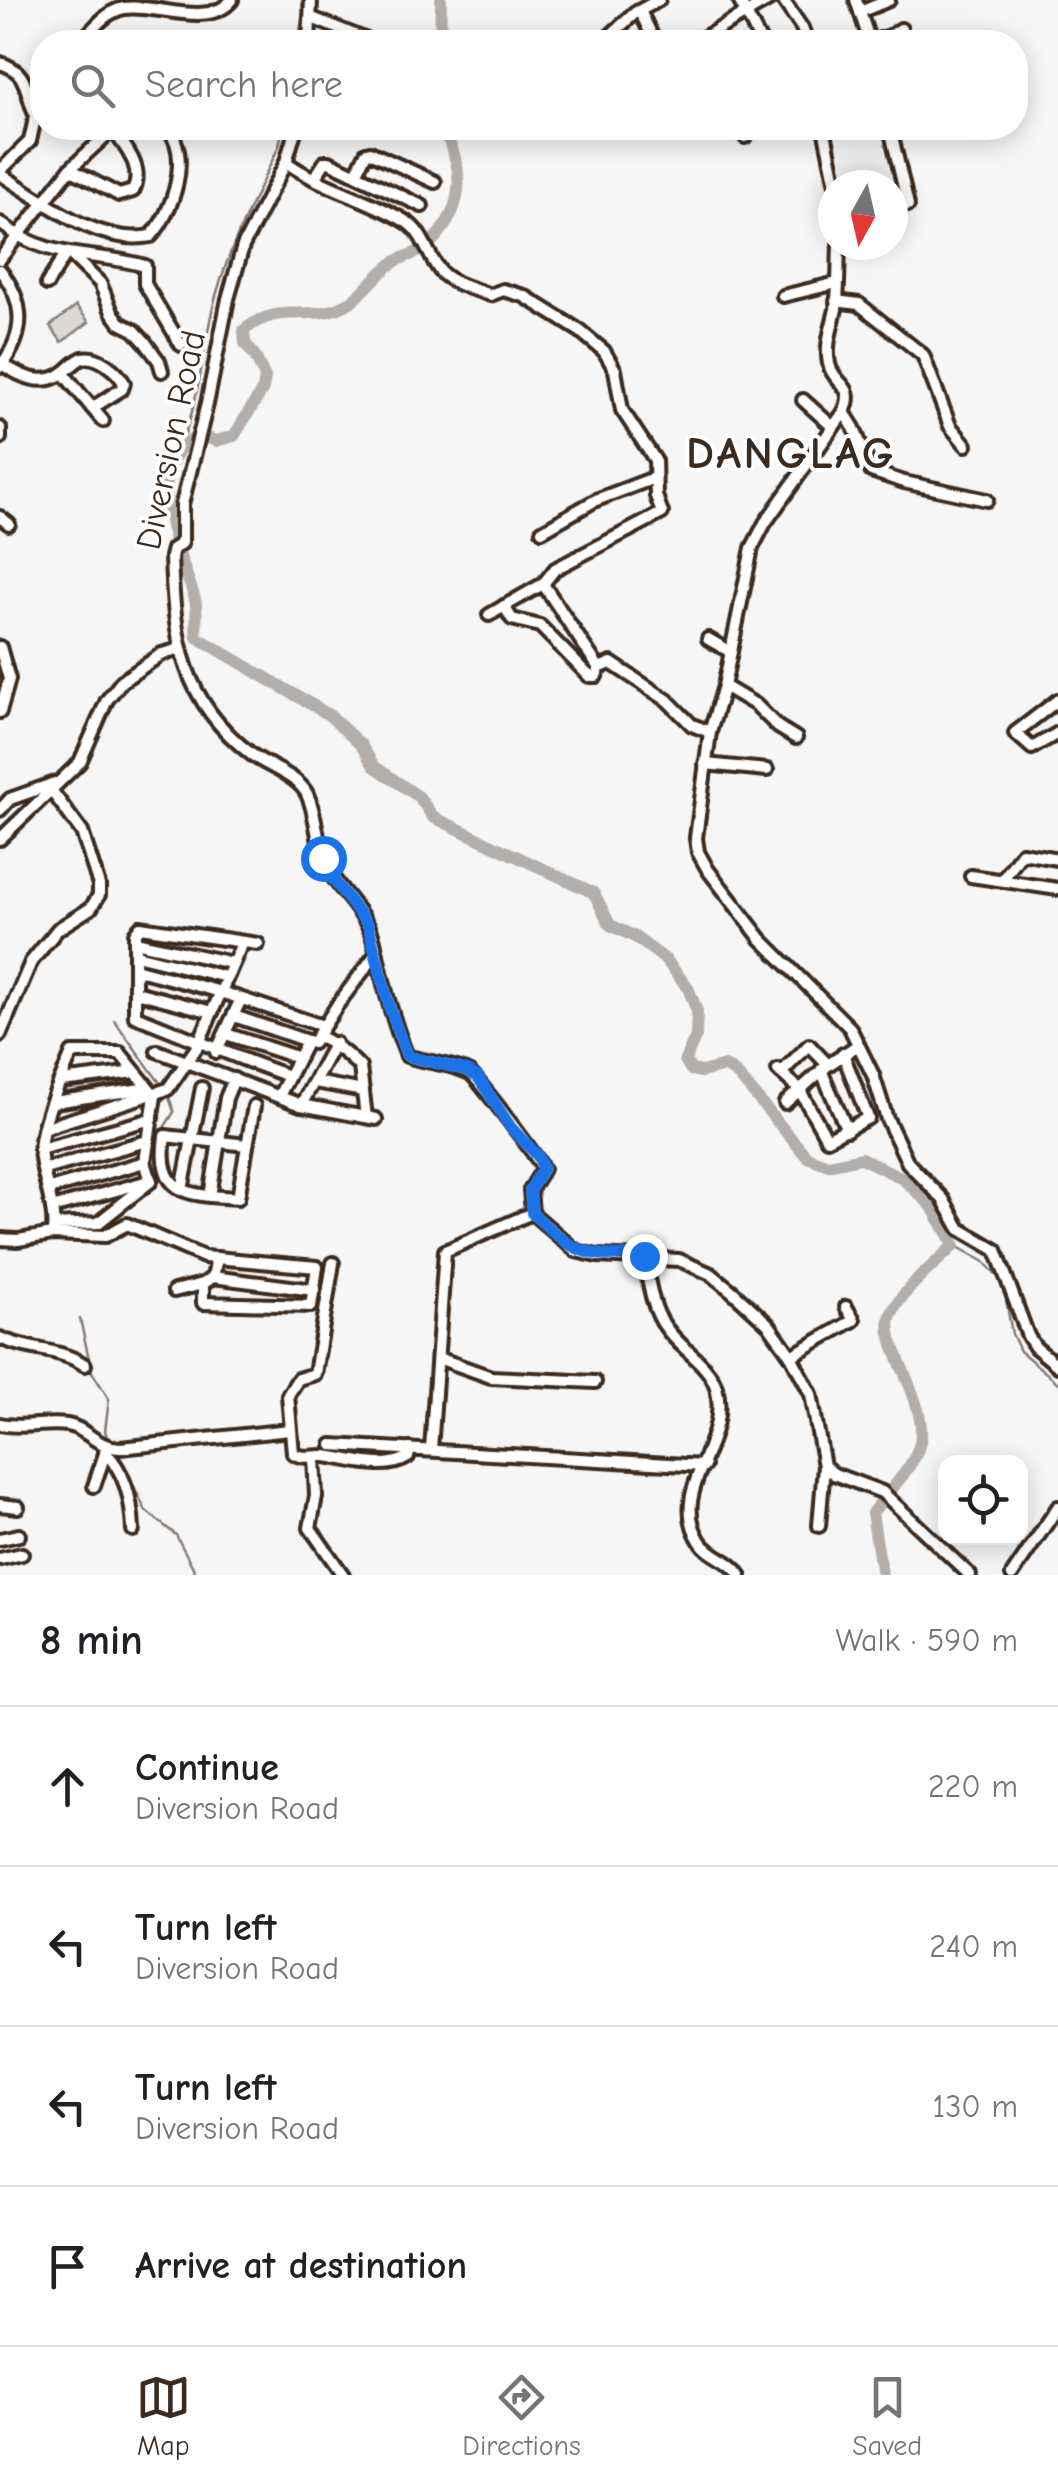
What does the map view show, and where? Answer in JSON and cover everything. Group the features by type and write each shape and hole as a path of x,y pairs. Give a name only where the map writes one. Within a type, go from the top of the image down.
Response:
{"street":[{"path":"93,30 124,8 217,12 232,0"},
{"path":"310,30 311,0"},
{"path":"617,30 640,10 660,0"},
{"path":"739,0 756,30"},
{"path":"716,30 769,0"},
{"path":"783,0 803,30"},
{"path":"866,30 858,6 889,0"},
{"path":"640,10 650,30"},
{"path":"312,18 342,30"},
{"path":"0,63 13,66 25,78 30,94"},
{"path":"30,140 0,172 91,228 117,238 151,236 161,226 175,182 174,140"},
{"path":"0,259 70,169 100,140"},
{"path":"70,169 119,196 133,191 137,185 136,164 121,140"},
{"name":"Diversion Road","path":"292,140 286,162 243,246 182,504 179,545 171,568 180,649 192,686 208,713 254,757 297,781 306,792 332,878 368,925 407,1056 465,1070 478,1077 511,1128 538,1156 543,1168 530,1190 532,1213"},
{"path":"827,140 833,170"},
{"path":"893,140 900,170"},
{"path":"356,174 370,152 436,182"},
{"path":"286,162 404,220 426,245 439,269 450,278 490,294 503,290 517,293 559,317 604,351 614,370 622,410 655,460 654,478 662,512 554,569 543,584 488,615"},
{"path":"314,179 325,162 422,206"},
{"path":"0,222 19,235 68,255 144,266 145,284 181,345"},
{"path":"47,284 68,255"},
{"path":"68,255 100,283 120,323 134,330 162,370"},
{"path":"839,260 828,359 830,370 849,398 799,480 758,534 710,732 696,838 698,852 767,946 850,1028 908,1163 943,1199 960,1229 996,1250 1028,1336 1058,1366"},
{"path":"0,270 18,298 22,316 18,336 1,366 42,382 55,379 84,358 94,358 124,383 122,390 92,408"},
{"path":"783,296 838,284"},
{"path":"836,301 860,304 923,355 950,426 966,444"},
{"path":"64,373 103,421"},
{"path":"803,400 854,428 871,471 988,500"},
{"path":"0,428 0,438"},
{"path":"542,531 596,500 654,478"},
{"path":"543,584 599,668"},
{"path":"504,606 512,619 540,626 590,676 596,676 599,668 611,662 667,700 692,724 710,732"},
{"path":"540,626 562,612"},
{"path":"502,630 512,619"},
{"path":"708,639 729,651"},
{"path":"0,647 9,679 1,704"},
{"path":"0,839 80,762 106,700 122,681 162,654 180,649"},
{"path":"724,686 756,705 778,728 796,738"},
{"path":"1058,700 1016,733 1032,748 1058,732"},
{"path":"704,764 767,770"},
{"path":"0,810 10,799 60,781"},
{"path":"0,1035 31,962 58,930 91,908 98,895 82,832 51,790"},
{"path":"1003,880 1022,853 1058,859"},
{"path":"972,876 1058,889"},
{"path":"258,944 140,927 134,934 135,1016 200,1041 216,1052 290,1076"},
{"path":"135,942 232,963"},
{"path":"44,1128 158,1091 188,1062 200,1041 242,943"},
{"path":"279,1096 298,1058 376,954"},
{"path":"136,955 226,977"},
{"path":"135,969 240,999 335,1043 346,1058 360,1067 371,1118 301,1105 157,1050"},
{"path":"136,992 212,1012"},
{"path":"216,1052 240,999"},
{"path":"234,1016 316,1034"},
{"path":"226,1034 298,1058"},
{"path":"301,1105 335,1043"},
{"path":"843,1054 868,1118 846,1130 827,1139 799,1090 779,1072 809,1045 824,1068 846,1130"},
{"path":"784,1102 858,1046"},
{"path":"158,1091 120,1053 72,1053 40,1149 54,1230 64,1237 105,1236 127,1224 204,1256 318,1267 311,1306 203,1303 203,1284"},
{"path":"60,1082 135,1072"},
{"path":"210,1196 226,1098 234,1079"},
{"path":"315,1082 363,1091"},
{"path":"182,1190 202,1088"},
{"path":"54,1102 158,1091"},
{"path":"151,1181 145,1162 158,1091"},
{"path":"247,1145 165,1136 163,1171 169,1182 182,1190 238,1198 254,1106"},
{"path":"40,1149 152,1119"},
{"path":"44,1170 147,1141"},
{"path":"50,1190 145,1162"},
{"path":"52,1208 151,1181"},
{"path":"0,1239 18,1240 98,1222 151,1181"},
{"path":"431,1450 446,1251 532,1213 576,1250 597,1256 679,1260 711,1274 769,1325 791,1356 810,1394 824,1466 819,1526"},
{"path":"644,1256 662,1324 715,1383 718,1419 693,1489 690,1518 706,1550 731,1564 740,1575"},
{"path":"214,1276 217,1258"},
{"path":"333,1262 316,1374 298,1379 288,1394 292,1453 300,1457 396,1463 408,1457 410,1449"},
{"path":"174,1291 203,1284 214,1276 328,1288"},
{"path":"791,1356 854,1320 846,1307"},
{"path":"0,1338 22,1348 72,1356 85,1365"},
{"path":"438,1358 491,1377 595,1382"},
{"path":"0,1424 24,1428 71,1426 106,1449 124,1478 133,1530"},
{"path":"106,1449 290,1430"},
{"path":"332,1445 704,1466"},
{"path":"94,1486 106,1449"},
{"path":"314,1456 316,1496 310,1528 344,1575"},
{"path":"824,1466 834,1474 882,1492 970,1575"},
{"path":"0,1504 18,1507"},
{"path":"1012,1575 1058,1508"},
{"path":"0,1539 19,1535"},
{"path":"0,1559 22,1554"}],"shaded area":[{"path":"76,306 89,322 62,342 50,326"}],"waterway":[{"path":"300,30 302,0"},
{"path":"440,30 441,0"},
{"path":"180,446 196,396 218,289 280,140"},
{"path":"203,436 216,441 234,436 263,389 265,377 245,343 244,330 281,314 339,308 386,268 423,249 440,233 449,219 458,189 448,140"},
{"path":"198,436 180,450 170,468 166,488 173,535 195,599 197,637 329,715 361,745 374,766 419,797 433,817 594,893 610,925 635,937 666,960 688,988 697,1011 696,1036 685,1060 691,1070 702,1072 725,1066 738,1075 807,1157 828,1165 861,1158 902,1178 931,1205 954,1245 911,1287 891,1315 892,1340 921,1426 920,1442 912,1461 872,1513 882,1575"},
{"path":"114,1020 163,1087"},
{"path":"162,1131 174,1112 168,1094"},
{"path":"954,1245 983,1261 1003,1282 1012,1334 1020,1351 1058,1383"},
{"path":"80,1319 92,1372 109,1399 105,1431 109,1442"},
{"path":"118,1454 146,1511 176,1535 197,1575"}],"district":[{"name":"DANGLAG","path":"791,453"}],"route":[{"path":"323,858 332,878 368,925 407,1056 465,1070 478,1077 511,1128 538,1156 543,1168 530,1190 528,1202 532,1213 556,1236 586,1254 644,1256"}]}
